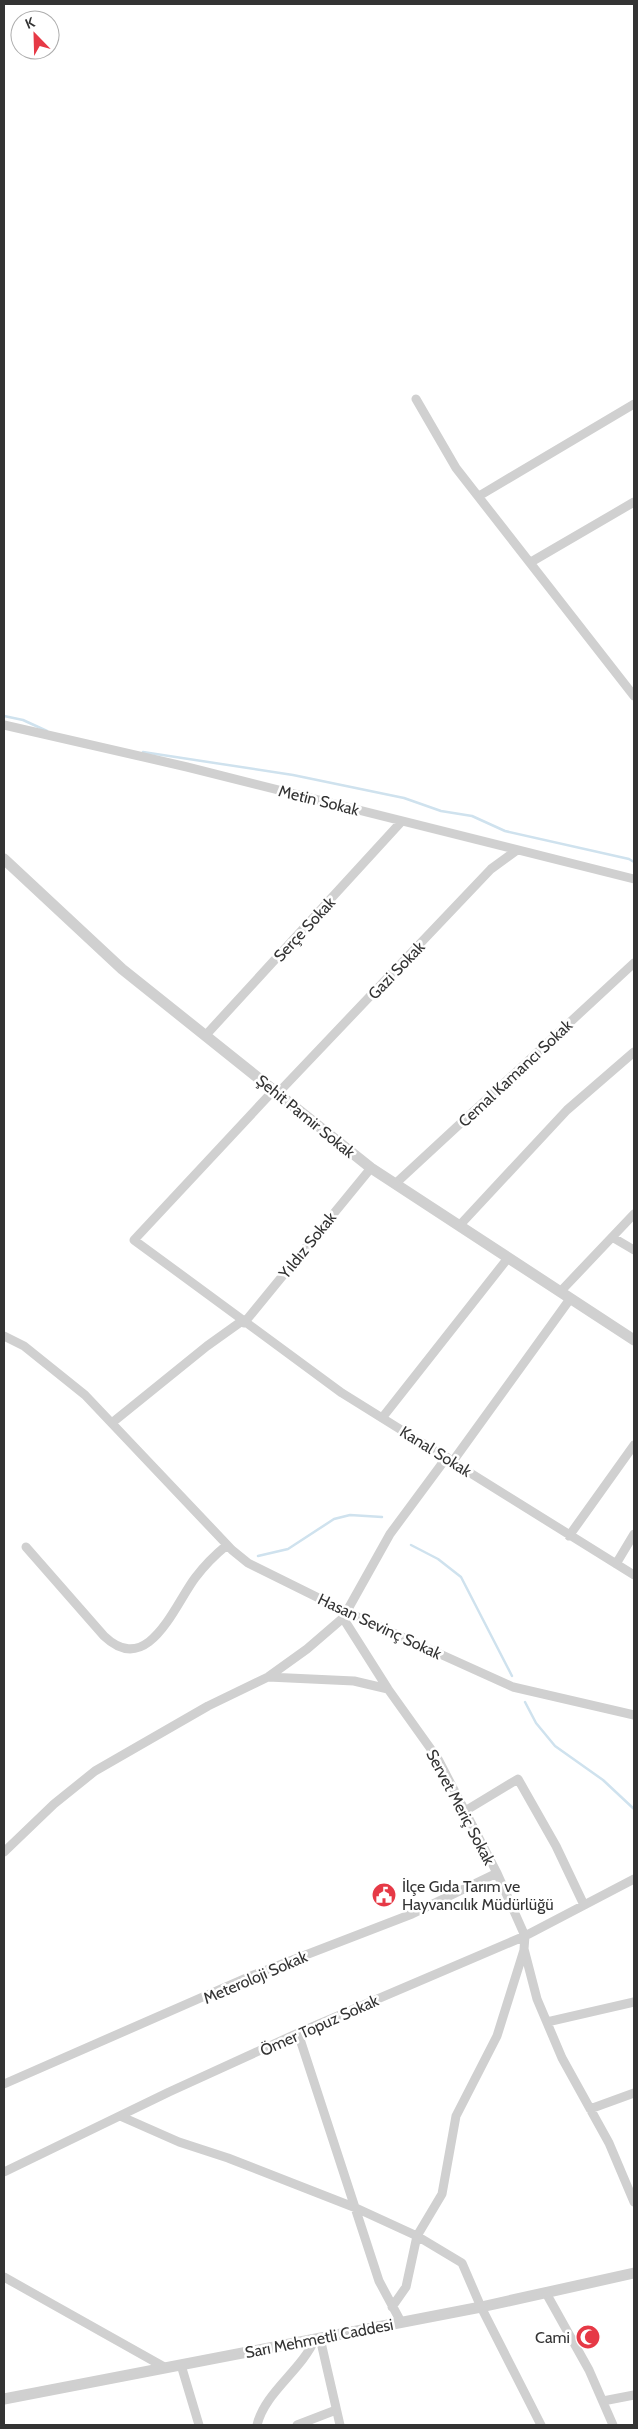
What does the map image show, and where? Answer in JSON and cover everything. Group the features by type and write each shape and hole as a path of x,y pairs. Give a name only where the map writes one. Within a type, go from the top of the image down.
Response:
{"street":[{"path":"416,399 456,468 634,696"},
{"path":"479,496 634,404"},
{"path":"531,562 634,502"},
{"name":"Metin Sokak","path":"4,725 188,766 634,879"},
{"name":"Serçe Sokak","path":"205,1036 402,821"},
{"name":"Gazi Sokak","path":"134,1240 491,869 517,850"},
{"name":"Şehit Pamir Sokak","path":"4,859 122,969 371,1168 634,1340"},
{"name":"Cemal Kamancı Sokak","path":"395,1184 634,963"},
{"path":"459,1226 566,1110 634,1052"},
{"name":"Yıldız Sokak","path":"113,1422 207,1346 243,1322 371,1168"},
{"path":"560,1292 634,1214"},
{"path":"612,1237 634,1250"},
{"name":"Kanal Sokak","path":"134,1240 342,1393 634,1575"},
{"path":"382,1418 508,1258"},
{"path":"4,1852 54,1804 95,1771 208,1706 268,1677 307,1649 345,1615 390,1534 450,1459 570,1299"},
{"name":"Hasan Sevinç Sokak","path":"4,1336 24,1346 85,1395 113,1422 230,1547 248,1563 345,1615 513,1687 634,1714"},
{"path":"569,1536 634,1445"},
{"path":"616,1564 634,1534"},
{"path":"26,1547 111,1643 129,1650 150,1642 160,1631 196,1577 230,1547"},
{"name":"Servet Meriç Sokak","path":"345,1615 388,1689 438,1759 497,1873 524,1936 524,1949 537,1999 562,2058 609,2143 634,2202"},
{"path":"268,1677 354,1681 388,1689"},
{"path":"465,1811 518,1779 556,1846 584,1906"},
{"name":"Meteroloji Sokak","path":"4,2084 246,1978 412,1914 497,1873"},
{"name":"Ömer Topuz Sokak","path":"4,2172 298,2033 524,1936 634,1880"},
{"path":"392,2307 406,2287 417,2236 442,2194 456,2116 497,2036 524,1949"},
{"path":"547,2022 634,2002"},
{"path":"298,2033 379,2282 401,2322"},
{"path":"590,2109 634,2093"},
{"path":"120,2116 179,2142 228,2158 356,2208 417,2236 462,2262 481,2307 541,2425"},
{"name":"Sarı Mehmetli Caddesi","path":"4,2400 481,2307 634,2272"},
{"path":"4,2277 166,2368"},
{"path":"546,2293 589,2370 613,2425"},
{"path":"317,2339 340,2425"},
{"path":"257,2425 265,2406 306,2358 317,2339"},
{"path":"180,2365 199,2425"},
{"path":"603,2401 634,2394"},
{"path":"297,2425 336,2410"}],"waterway":[{"path":"4,716 23,720 47,731"},
{"path":"143,752 293,775 404,798 441,811 472,816 505,831 629,859 634,862"},
{"path":"258,1556 288,1549 334,1519 350,1515 382,1517"},
{"path":"411,1545 438,1559 461,1577 512,1676"},
{"path":"525,1702 536,1723 555,1746 603,1780 634,1809"}],"place":[{"name":"İlçe Gıda Tarım ve Hayvancılık Müdürlüğü","path":"384,1895"},
{"name":"Cami","path":"588,2337"}]}
